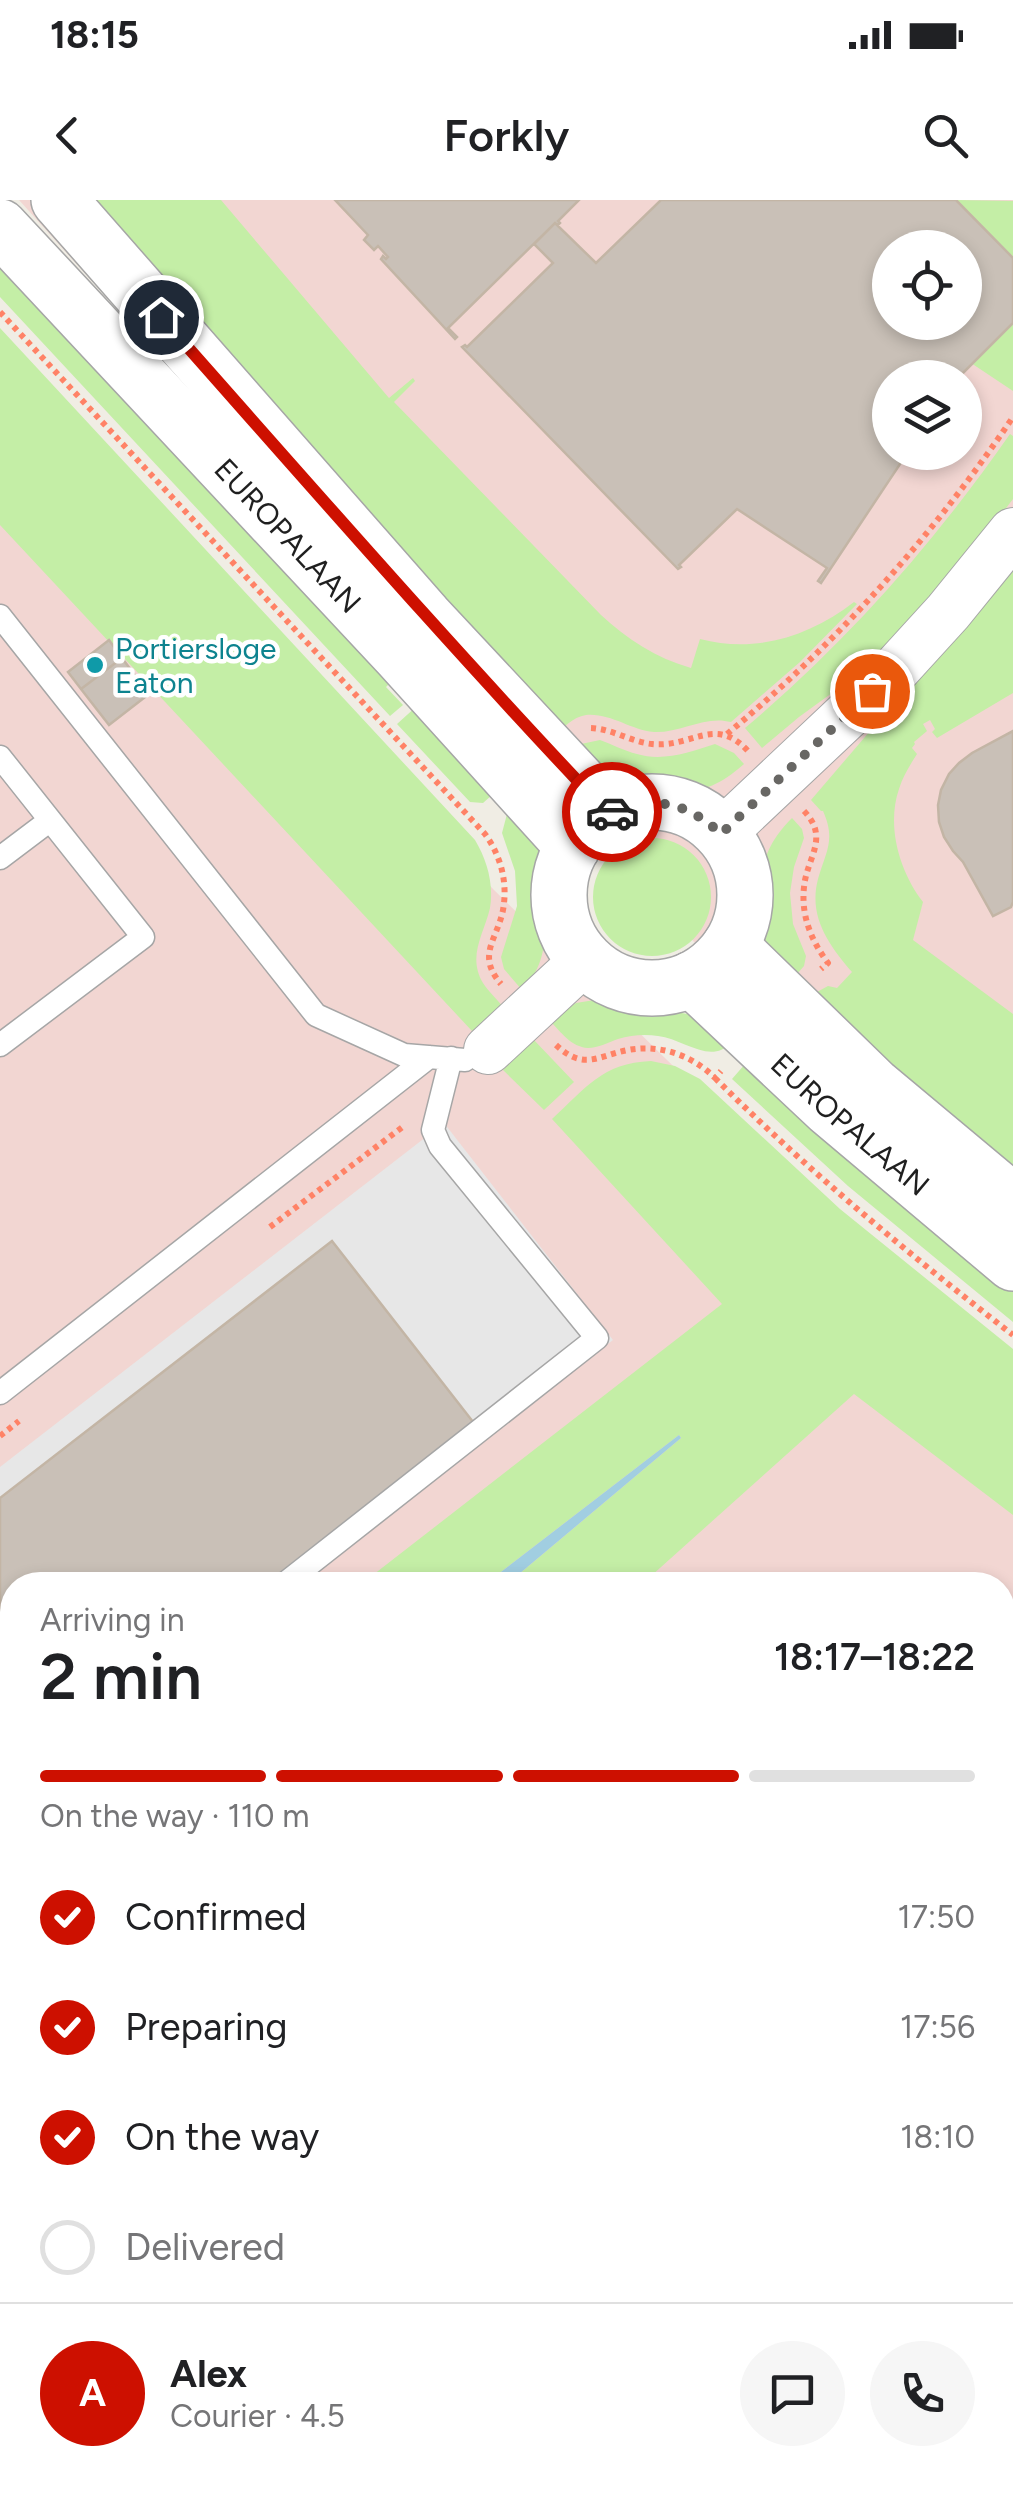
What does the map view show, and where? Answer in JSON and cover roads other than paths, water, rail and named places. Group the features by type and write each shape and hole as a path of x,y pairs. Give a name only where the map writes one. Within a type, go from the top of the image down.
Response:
{"street":[{"name":"EUROPALAAN","path":"59,200 425,617 552,755 591,830"},
{"name":"EUROPALAAN","path":"0,226 386,640 591,830"},
{"path":"721,834 896,668 980,575 1013,532"},
{"path":"648,803 688,810 721,834 735,853 745,900 740,924 711,963 670,987 647,988 624,984 585,960 570,941 559,893 563,868 591,830 628,806 648,803"},
{"path":"456,1055 527,1014 585,960"},
{"name":"EUROPALAAN","path":"711,963 770,1020 872,1085 1013,1202"},
{"name":"EUROPALAAN","path":"770,1020 829,1108 1013,1263"}],"lane":[{"path":"0,616 316,1015 404,1055 456,1055"},
{"path":"0,757 143,937 0,1045"},
{"path":"0,858 49,820"},
{"path":"300,1572 597,1338 440,1146 434,1130 456,1055"},
{"path":"0,1393 456,1055"}],"water":[{"path":"679,1435 681,1438 521,1572 501,1572"}],"place":[{"name":"Portiersloge Eaton","path":"95,665"}]}
